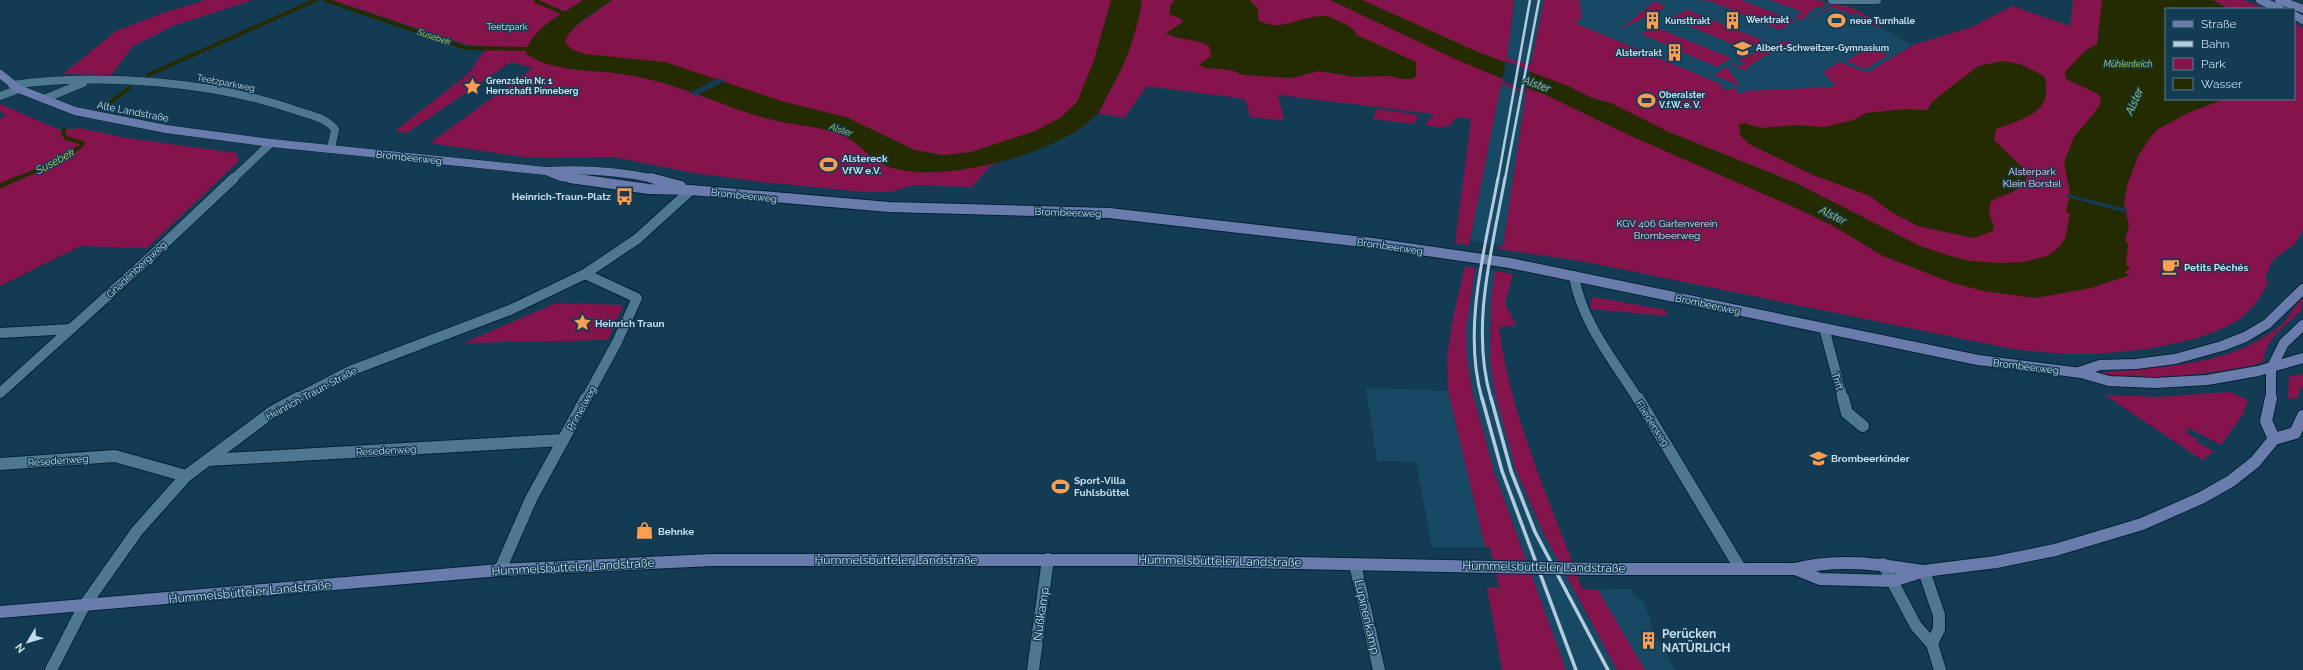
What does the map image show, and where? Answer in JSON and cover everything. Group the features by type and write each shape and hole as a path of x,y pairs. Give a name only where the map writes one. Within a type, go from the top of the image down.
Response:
{"main road":[{"path":"2260,0 2278,8"},
{"path":"2279,0 2302,8"},
{"name":"Alte Landstraße","path":"0,74 15,87 75,111 166,129 271,143"},
{"name":"Brombeerweg","path":"271,143 546,171 561,177 635,188 691,190 881,206 1103,213 1182,220 1486,259 1978,360 2026,368 2079,372 2108,381 2136,383 2208,379 2271,369 2303,358"},
{"name":"Brombeerweg","path":"2079,372 2093,365 2137,363 2188,356 2235,342 2272,320 2284,308 2292,295 2303,289"},
{"path":"2303,325 2284,343 2271,369 2271,398 2266,421 2274,439 2295,433 2303,416"},
{"name":"Hummelsbütteler Landstraße","path":"1795,569 1820,579 1893,581 1924,571 1996,562 2055,550 2142,524 2182,508 2231,481 2255,462 2274,439"},
{"name":"Hummelsbütteler Landstraße","path":"0,612 500,570 712,560 1048,559 1592,569 1795,569 1813,563 1883,564 1924,571"}],"street":[{"path":"1832,0 1877,0"},
{"path":"2295,0 2302,8"},
{"name":"Teetzparkweg","path":"0,96 15,87 43,80 149,82 218,90 278,105 333,126 336,137 331,148"},
{"name":"Teetzparkweg","path":"44,99 87,81"},
{"name":"Gnadenbergweg","path":"0,393 271,143"},
{"name":"Heinrich-Traun-Straße","path":"51,670 84,606 137,531 186,476 272,412 350,371 510,310 584,274 637,239 691,190"},
{"name":"Primelweg","path":"500,570 531,499 617,342 637,298 584,274"},
{"name":"Fliederweg","path":"1574,276 1577,295 1584,311 1640,404 1691,481 1740,568"},
{"path":"0,333 70,328"},
{"name":"Trift","path":"1824,328 1847,413 1863,426"},
{"name":"Resedenweg","path":"208,460 563,440"},
{"name":"Resedenweg","path":"0,464 115,456 186,476"},
{"name":"Nußkamp","path":"1033,670 1048,559"},
{"name":"Lupinenkamp","path":"1355,564 1380,670"},
{"path":"1883,564 1916,626 1932,644 1940,670"},
{"path":"1924,571 1932,589 1939,629 1932,644"}],"shaded area":[{"path":"1514,0 1544,0 1531,65 1507,58"},
{"name":"Albert-Schweitzer-Gymnasium","path":"1575,0 1816,0 1844,5 1873,19 1881,28 1913,45 1841,90 1738,95 1677,67 1575,44 1578,16"},
{"path":"1501,84 1526,92 1503,246 1470,240"},
{"path":"1475,268 1495,271 1491,300 1490,362 1516,470 1543,532 1617,670 1566,670 1494,472 1472,391 1467,360 1466,329"},
{"path":"1366,388 1448,391 1485,547 1432,547 1416,462 1377,461"},
{"path":"1631,589 1635,596 1644,602 1652,628 1675,670 1637,670 1598,590"}],"green space":[{"path":"206,0 253,0 173,26 133,46 111,75 63,74 116,31 163,13"},
{"name":"Alsterpark Klein Borstel","path":"332,0 583,0 543,27 566,37 576,26 612,0 1514,0 1507,58 1531,65 1544,0 1579,0 1582,20 1577,19 1577,24 1723,85 1719,87 1726,90 1735,88 1740,94 1746,93 1744,91 1832,87 1835,85 1823,72 1839,62 1867,73 1913,45 1972,27 2012,6 2070,26 2073,0 2244,0 2263,8 2165,8 2165,100 2295,100 2295,24 2303,28 2303,230 2295,244 2273,260 2265,277 2268,283 2254,306 2242,317 2226,327 2207,335 2184,341 2136,350 2090,354 2049,353 2013,349 1581,261 1498,249 1499,245 1503,246 1526,92 1501,84 1469,245 1455,243 1471,119 1457,117 1447,126 1434,127 1425,124 1434,114 1278,95 1284,120 1250,117 1245,99 1147,86 1124,118 1097,113 1084,126 1063,138 990,166 972,187 914,185 890,192 864,192 763,182 694,173 613,157 531,158 430,143 533,68 511,62 407,133 395,131 468,74 488,46 468,45"},
{"path":"1698,0 1741,0 1795,21 1780,30 1710,1"},
{"path":"1770,0 1816,0 1826,2 1822,8 1819,6 1807,13 1810,14 1801,20 1795,17 1802,12"},
{"path":"1655,1 1666,7 1621,29"},
{"path":"1832,4 1846,6 1859,11 1871,18 1881,28 1869,24 1871,21 1856,13 1853,15 1832,7 1805,22"},
{"path":"1687,10 1762,40 1746,50 1671,18"},
{"path":"1655,27 1731,58 1717,67 1641,34"},
{"path":"1780,42 1792,42 1756,61 1744,71 1732,64 1741,66 1745,63 1738,60 1750,56 1748,54 1751,56 1755,53 1753,52 1767,44 1775,47"},
{"path":"1869,48 1888,55 1865,69 1846,61"},
{"path":"1727,67 1740,86 1714,75"},
{"path":"0,104 60,130 80,128 121,137 236,153 239,161 147,248 81,246 0,286 0,119 6,115 0,111"},
{"path":"1377,109 1418,115 1414,124 1373,119"},
{"path":"1465,266 1475,268 1466,329 1467,360 1472,391 1494,472 1566,670 1502,670 1487,587 1499,587 1490,547 1485,547 1448,391 1447,355 1454,313"},
{"path":"1495,271 1513,274 1505,303 1516,325 1499,327 1504,361 1512,394 1545,493 1582,589 1598,590 1645,670 1617,670 1543,532 1516,470 1495,393 1490,362 1491,300"},
{"path":"1593,297 1666,310 1667,316 1591,309 1590,304"},
{"path":"2303,298 2301,311 2277,333 2268,345 2263,361 2255,365 2199,374 2153,378 2132,378 2099,373 2170,366 2216,357 2238,350 2260,340 2280,326"},
{"path":"556,303 623,305 608,340 464,343"},
{"path":"2303,374 2303,385 2297,398 2288,399 2289,376"},
{"path":"2230,392 2248,400 2243,414 2221,445 2189,428 2185,432 2198,440 2196,442 2214,451 2202,460 2105,395 2157,397"}],"water":[{"name":"Alster","path":"583,0 612,0 584,19 571,31 565,43 573,50 585,54 665,62 784,102 846,117 915,150 943,155 971,152 1035,131 1060,118 1077,102 1094,60 1111,0 1142,0 1137,25 1125,61 1099,111 1079,129 1056,142 1028,153 998,162 967,169 938,172 911,172 882,164 851,140 837,133 757,116 662,83 610,72 560,67 537,60 526,54 534,37 548,22"},
{"path":"1175,0 1250,0 1258,9 1258,20 1266,24 1275,25 1283,25 1316,16 1328,17 1349,26 1357,35 1416,62 1416,76 1412,79 1401,79 1390,76 1355,77 1319,71 1292,78 1243,75 1231,70 1206,68 1199,65 1211,56 1209,46 1204,43 1171,36 1166,33 1183,22 1181,19 1169,14 1171,4"},
{"path":"1330,0 1362,0 1478,52 1568,86 1592,98 1611,103 1669,132 1796,183 1920,246 1971,261 2000,263 2023,262 2048,256 2059,247 2065,239 2070,214 2066,212 2070,193 2064,162 2074,137 2099,107 2101,98 2098,94 2066,79 2065,72 2085,51 2097,44 2102,0 2213,0 2227,8 2165,8 2165,100 2222,100 2190,112 2158,129 2152,135 2138,156 2127,185 2124,205 2129,226 2125,240 2128,244 2126,265 2130,268 2125,273 2130,275 2091,288 2036,298 1983,291 1950,282 1883,256 1833,226 1798,209 1633,137 1546,95 1455,59"},
{"path":"2003,61 2020,64 2044,76 2046,88 2045,98 2041,106 2035,112 1996,129 1994,140 2022,167 2027,177 2015,191 1990,202 1989,214 1994,226 1993,231 1973,238 1918,226 1891,212 1870,196 1813,175 1749,144 1740,135 1739,124 1744,123 1761,128 1795,125 1824,127 1854,120 1866,113 1906,109 1927,110 1933,101 1978,66"}],"pier":[{"path":"1506,61 1530,70 1526,91 1502,81"},
{"path":"718,78 725,81 696,96 690,93"},
{"path":"2067,194 2127,209 2127,213 2067,197"}],"waterway":[{"name":"Susebek","path":"148,75 316,0"},
{"name":"Susebek","path":"325,0 466,48 534,49"},
{"path":"536,1 568,15"},
{"name":"Susebek","path":"110,103 129,88"},
{"name":"Susebek","path":"16,179 50,165 80,147 83,143 66,138 63,133 64,130"},
{"name":"Susebek","path":"0,186 18,178"}],"railway":[{"path":"1498,179 1530,0"},
{"path":"1505,179 1539,0"},
{"path":"1482,399 1476,372 1474,344 1475,317 1482,260 1498,178"},
{"path":"1491,399 1485,372 1482,344 1483,316 1489,261 1505,178"},
{"path":"1482,398 1502,471 1576,670"},
{"path":"1491,398 1511,471 1535,532 1608,670"}],"place":[{"name":"Werktrakt","path":"1733,20"},
{"name":"Kunsttrakt","path":"1652,21"},
{"name":"neue Turnhalle","path":"1837,21"},
{"name":"Albert-Schweitzer-Gymnasium","path":"1743,48"},
{"name":"Alstertrakt","path":"1675,53"},
{"name":"Grenzstein Nr. 1 Herrschaft Pinneberg","path":"473,86"},
{"name":"Oberalster V.f.W. e. V.","path":"1646,100"},
{"name":"Alstereck VfW e.V.","path":"829,164"},
{"name":"Heinrich-Traun-Platz","path":"624,196"},
{"name":"Petits Péchés","path":"2171,267"},
{"name":"Heinrich Traun","path":"582,323"},
{"name":"Brombeerkinder","path":"1818,458"},
{"name":"Sport-Villa Fuhlsbüttel","path":"1061,486"},
{"name":"Behnke","path":"645,531"},
{"name":"Perücken NATÜRLICH","path":"1649,641"}],"park label":[{"name":"Teetzpark","path":"507,27"},
{"name":"KGV 406 Gartenverein Brombeerweg","path":"1667,228"}],"water label":[{"name":"Mühlenteich","path":"2128,64"}]}
